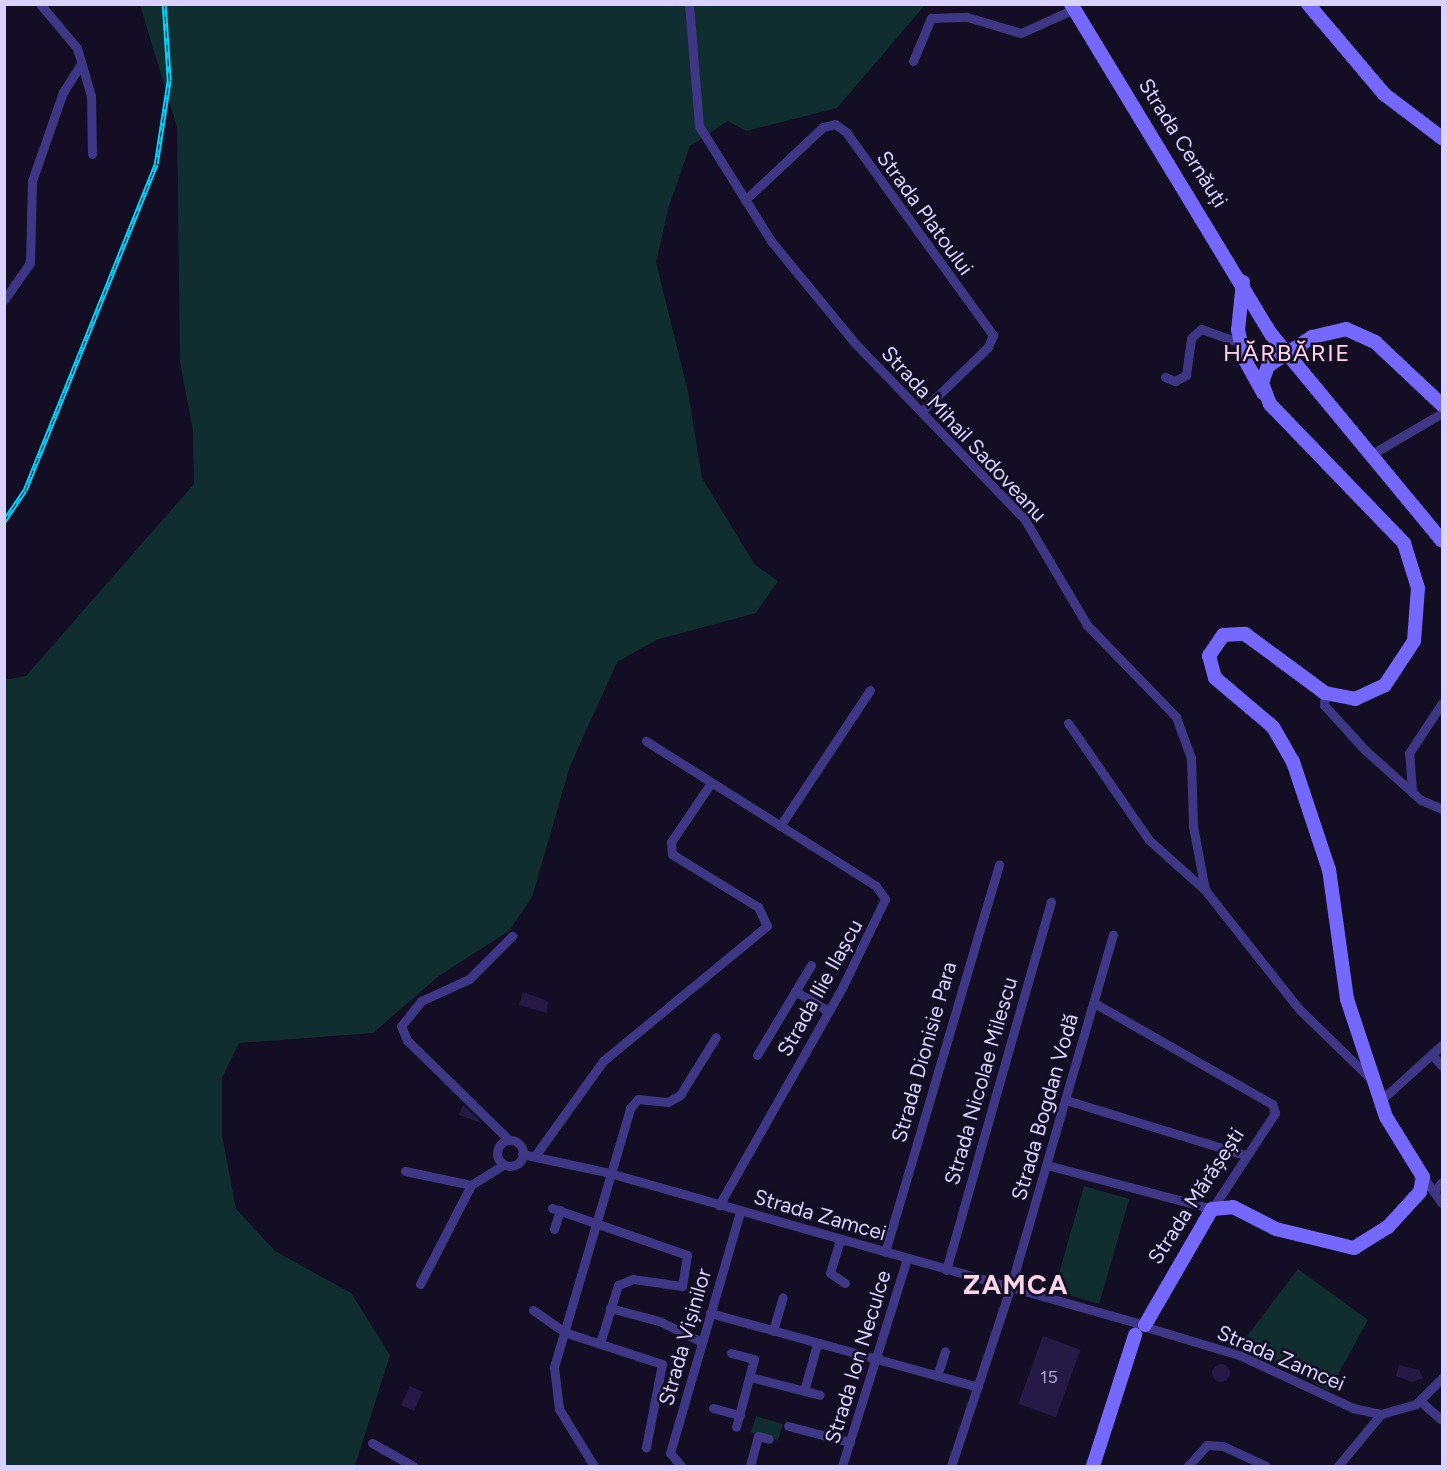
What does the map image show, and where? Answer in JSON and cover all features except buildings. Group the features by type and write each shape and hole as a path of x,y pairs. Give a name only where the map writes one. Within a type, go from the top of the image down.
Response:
{"street":[{"path":"40,4 68,32 81,64 91,96 92,154"},
{"name":"Strada Mihail Sadoveanu","path":"689,4 699,126 745,200 810,295 1024,520 1099,640 1176,717 1191,758 1193,826 1205,890"},
{"path":"1308,4 1384,94 1443,138"},
{"path":"914,61 931,18 966,17 1021,33 1073,7"},
{"name":"Strada Cernăuți","path":"1073,7 1256,306 1288,353 1443,541"},
{"path":"4,300 30,263 32,181 63,92 81,64"},
{"name":"Strada Platoului","path":"745,200 823,127 835,124 846,132 993,335 988,347 922,411"},
{"path":"1243,282 1237,308 1241,343 1266,397 1385,517 1404,543 1416,577 1414,641 1396,674 1372,694 1355,699 1325,693 1245,634 1231,633 1214,644 1209,669 1215,678 1273,727 1293,762 1329,870 1341,975 1372,1080 1380,1101 1423,1177 1443,1203"},
{"path":"1165,376 1175,381 1186,375 1197,331 1206,329 1241,343"},
{"path":"1266,397 1264,372 1288,353 1322,333 1358,332 1443,405"},
{"path":"1284,416 1269,381 1288,353"},
{"path":"1372,454 1443,413"},
{"path":"780,826 870,690"},
{"path":"1325,693 1328,710 1412,792 1443,809"},
{"path":"1412,792 1409,753 1443,703"},
{"name":"Strada Mihail Sadoveanu","path":"1068,723 1143,832 1205,890 1299,1010 1372,1080"},
{"name":"Strada Ilie Ilașcu","path":"646,741 876,886 885,899 828,1011 718,1205"},
{"path":"537,1153 603,1061 766,926 758,907 672,854 671,842 711,783"},
{"name":"Strada Dionisie Para","path":"885,1252 999,864"},
{"name":"Strada Nicolae Milescu","path":"946,1270 1051,902"},
{"name":"Strada Bogdan Vodă","path":"951,1467 1010,1289 1113,935"},
{"path":"420,1284 471,1185 504,1164 516,1164 522,1154 517,1143 509,1140 407,1040 401,1026 421,1001 469,979 513,936"},
{"path":"757,1055 811,965"},
{"path":"795,991 828,1011"},
{"name":"Strada Mărășești","path":"1093,1467 1140,1329 1245,1155 1276,1110 1094,1003"},
{"path":"594,1467 554,1392 554,1367 633,1104 644,1098 668,1102 680,1095 716,1037"},
{"path":"1380,1101 1434,1057 1443,1045"},
{"path":"1434,1057 1443,1066"},
{"path":"1066,1100 1245,1155"},
{"path":"504,1164 497,1153 509,1140"},
{"name":"Strada Zamcei","path":"522,1154 537,1153 907,1258 1140,1329 1168,1334 1239,1355 1353,1408 1381,1414"},
{"path":"1047,1165 1212,1209 1233,1207 1276,1229 1353,1248 1401,1215 1417,1198 1423,1177"},
{"path":"405,1171 471,1185"},
{"path":"1434,1191 1443,1182"},
{"path":"554,1229 556,1209 682,1251 690,1263 682,1286 625,1280 610,1308 600,1343"},
{"name":"Strada Vișinilor","path":"681,1467 670,1459 740,1212"},
{"path":"840,1240 830,1273 845,1283"},
{"name":"Strada Ion Neculce","path":"842,1467 907,1258"},
{"path":"773,1331 783,1297"},
{"path":"610,1308 658,1322 702,1342"},
{"path":"532,1310 564,1332 662,1364 646,1447"},
{"path":"710,1313 978,1387"},
{"path":"804,1391 817,1344"},
{"path":"937,1376 945,1351"},
{"path":"731,1353 754,1359 736,1427"},
{"path":"750,1377 820,1395"},
{"path":"1338,1467 1381,1414 1420,1401 1443,1378"},
{"path":"1420,1401 1443,1420"},
{"path":"713,1408 740,1415"},
{"path":"789,1426 850,1442"},
{"path":"750,1467 758,1436 769,1439"},
{"path":"372,1443 413,1467"},
{"path":"1188,1467 1207,1445 1223,1446 1266,1467"}],"green space":[{"path":"140,5 925,5 837,108 746,131 728,121 690,146 669,206 656,262 688,392 702,478 755,565 778,581 756,613 656,640 617,662 570,766 532,897 509,931 440,975 373,1033 239,1043 222,1078 222,1135 236,1209 275,1251 351,1293 390,1355 355,1466 5,1466 5,680 26,676 194,484 193,431 180,362 177,127"},
{"path":"1084,1186 1129,1199 1099,1304 1054,1291"},
{"path":"1298,1269 1368,1320 1329,1391 1241,1344"},
{"path":"756,1416 783,1424 778,1440 751,1432"}],"railway":[{"path":"4,521 25,490 156,164 169,80 164,4"}],"district":[{"name":"HĂRBĂRIE","path":"1287,353"},
{"name":"ZAMCA","path":"1016,1285"}]}
